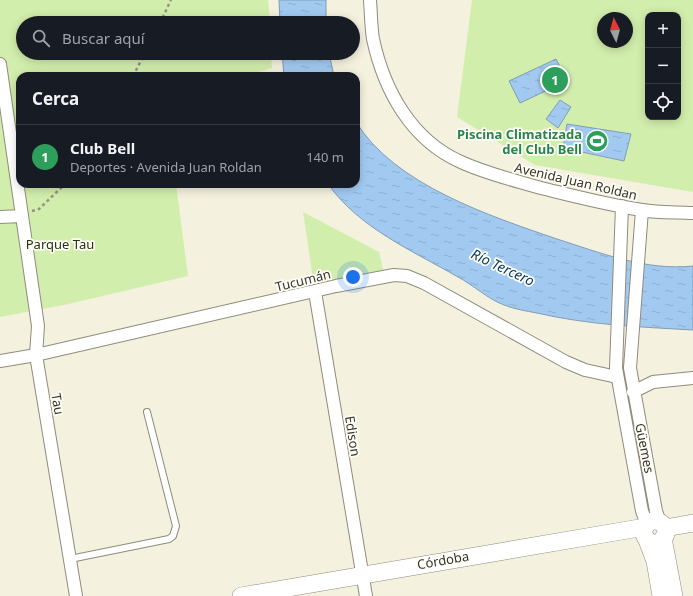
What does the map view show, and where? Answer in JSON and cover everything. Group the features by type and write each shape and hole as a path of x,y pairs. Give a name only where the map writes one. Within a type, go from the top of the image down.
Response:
{"street":[{"name":"Avenida Juan Roldan","path":"370,0 373,38 381,70 395,103 415,129 436,148 459,162 491,174 584,198 642,210 693,213"},
{"name":"Tau","path":"0,64 16,175"},
{"name":"Tau","path":"18,188 38,326 36,355 76,596"},
{"name":"Güemes","path":"622,206 617,377 642,510 653,531"},
{"name":"Güemes","path":"642,210 630,368 632,387 656,511 653,531"},
{"path":"0,217 22,216"},
{"name":"Tucumán","path":"0,361 36,355 336,286 394,275 408,276 566,362 585,370 617,377"},
{"name":"Edison","path":"315,292 364,585"},
{"path":"632,387 653,382 693,378"},
{"name":"Córdoba","path":"298,596 621,539 693,523"},
{"path":"653,531 655,561 661,596"},
{"path":"653,531 674,596"},
{"name":"Córdoba","path":"240,596 364,585"}],"lane":[{"path":"70,559 169,539 173,536 176,526 147,412"}],"path":[{"path":"163,16 171,0"},
{"path":"135,72 141,60"},
{"path":"22,216 39,209 61,188"}],"green space":[{"name":"Parque Tau","path":"0,0 268,0 269,16 16,16 16,60 271,60 272,68 258,72 16,72 16,188 177,188 188,276 64,305 0,317"},
{"path":"472,0 693,0 693,192 535,165 457,117"},
{"path":"303,212 379,252 384,274 315,292"}],"water":[{"path":"279,0 326,0 326,16 280,16"},
{"path":"556,59 567,81 520,103 509,81"},
{"path":"283,60 331,60 333,72 284,72"},
{"path":"560,100 571,107 558,128 546,119"},
{"name":"Piscina Climatizada del Club Bell","path":"567,124 631,134 624,161 563,148"},
{"name":"Río Tercero","path":"360,127 373,144 394,164 419,181 446,196 474,208 557,239 624,260 658,266 693,266 693,330 595,323 512,308 492,299 464,280 405,248 371,226 341,200 331,188 360,188"}],"place":[{"name":"Club Bell","path":"555,80"},
{"name":"Piscina Climatizada del Club Bell","path":"597,141"}]}
